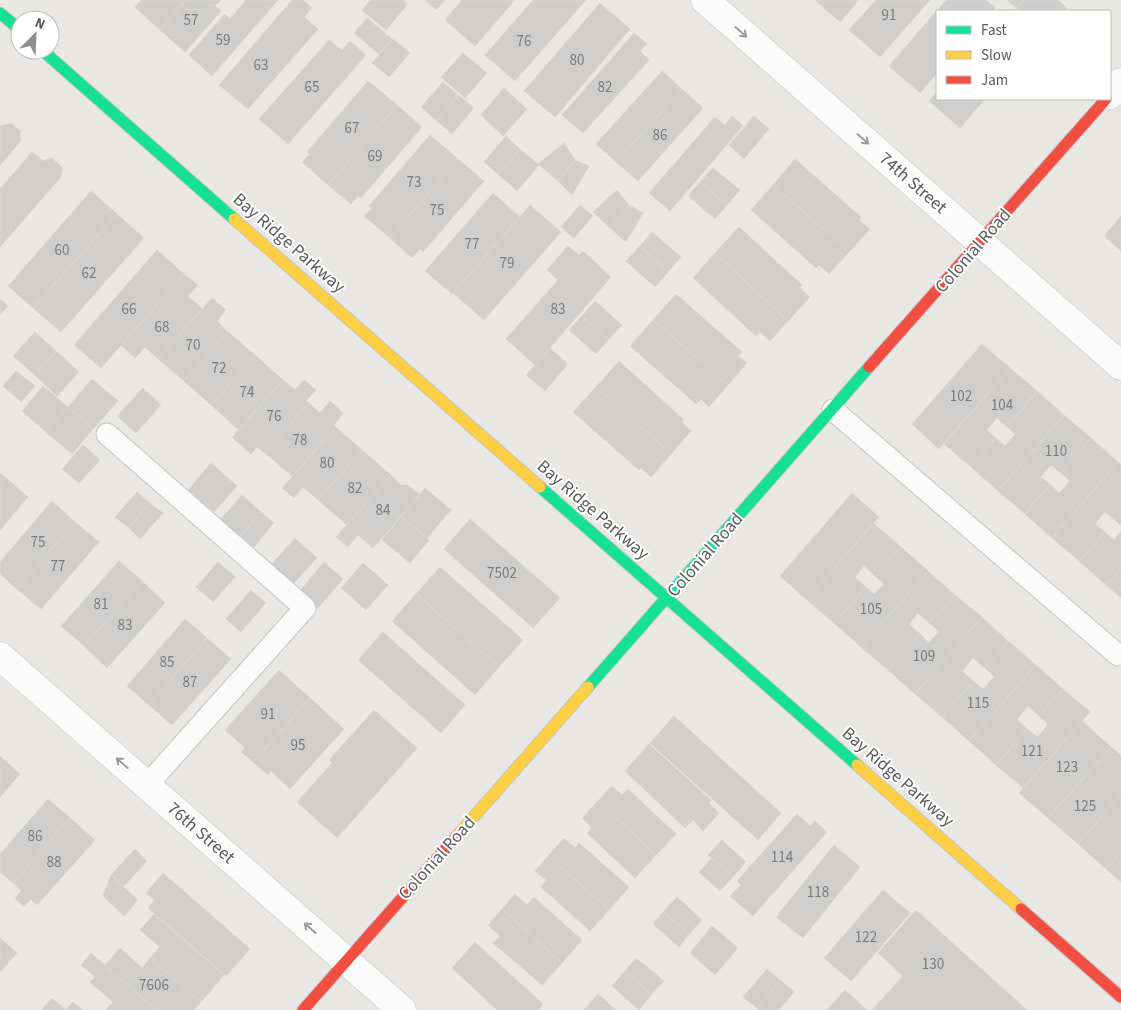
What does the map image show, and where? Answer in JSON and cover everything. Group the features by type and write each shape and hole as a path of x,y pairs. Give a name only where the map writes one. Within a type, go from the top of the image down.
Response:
{"street":[{"name":"74th Street","path":"705,0 1121,366"},
{"path":"0,13 10,22"},
{"name":"Bay Ridge Parkway","path":"53,60 1121,997"},
{"path":"1111,94 1121,82"},
{"name":"Colonial Road","path":"302,1010 1105,100"},
{"name":"76th Street","path":"0,656 402,1010"}],"lane":[{"path":"833,410 1118,655"},
{"path":"107,434 305,608 147,785"}],"building":[{"path":"141,0 186,0 160,30 135,7"},
{"path":"186,0 221,0 215,6 221,11 185,52 160,30"},
{"path":"246,0 278,0 212,76 189,55 225,14 230,19"},
{"path":"292,0 303,0 312,8 304,17 318,29 248,109 219,85"},
{"path":"371,0 403,0 408,4 386,30 362,10"},
{"path":"425,0 445,0 436,10"},
{"path":"462,0 515,0 475,46 445,20"},
{"path":"533,0 586,0 515,81 485,55"},
{"path":"815,0 859,0 840,22"},
{"path":"876,0 930,0 880,57 849,30"},
{"path":"946,0 986,0 995,7 992,10 937,10"},
{"path":"1007,0 1024,0 1016,8"},
{"path":"1024,0 1058,0 1067,8 1066,10 1019,10 1016,8"},
{"path":"600,3 630,29 555,117 524,91"},
{"path":"936,12 936,74 920,93 889,66"},
{"path":"367,18 392,39 379,54 354,33"},
{"path":"634,33 647,44 640,51 649,60 583,133 562,115"},
{"path":"393,39 410,53 389,77 372,63"},
{"path":"329,40 342,50 350,41 366,55 288,144 259,119"},
{"path":"463,53 487,73 465,98 441,77"},
{"path":"662,71 682,89 616,162 596,144"},
{"path":"368,81 397,105 328,185 302,162 310,154 307,152"},
{"path":"443,82 458,95 437,121 421,107"},
{"path":"504,88 527,109 503,136 481,115"},
{"path":"682,89 703,108 638,181 616,162"},
{"path":"936,93 936,100 984,100 960,128 929,101"},
{"path":"458,95 474,108 452,134 437,121"},
{"path":"397,105 422,127 361,198 358,196 351,204 328,185"},
{"path":"732,116 743,126 670,211 649,193 715,117 725,125"},
{"path":"754,116 769,129 744,159 729,145"},
{"path":"11,123 20,131 21,141 0,165 0,126"},
{"path":"430,135 458,159 390,238 364,216 372,208 369,206"},
{"path":"506,136 520,149 498,174 484,162"},
{"path":"564,143 575,160 558,181 538,164"},
{"path":"520,149 539,165 517,191 498,174"},
{"path":"32,152 43,161 52,158 63,168 61,177 0,247 0,189"},
{"path":"458,159 484,181 423,252 420,249 412,258 390,238"},
{"path":"795,159 861,217 859,220 870,229 849,252 773,185"},
{"path":"575,160 589,166 572,195 558,181"},
{"path":"713,168 740,190 727,205 700,182"},
{"path":"700,182 727,205 715,219 688,196"},
{"path":"773,185 849,252 829,274 819,265 816,268 751,210"},
{"path":"617,190 629,205 609,227 593,212"},
{"path":"91,191 117,214 33,308 8,286"},
{"path":"493,193 520,217 452,294 425,271"},
{"path":"530,205 561,232 484,320 453,293"},
{"path":"580,205 593,216 574,238 561,227"},
{"path":"629,205 643,213 626,242 609,227"},
{"path":"117,214 144,238 61,332 33,308"},
{"path":"1121,216 1121,251 1104,236"},
{"path":"739,227 802,285 800,288 810,297 788,321 715,253"},
{"path":"652,232 681,257 668,272 640,246"},
{"path":"568,246 579,255 583,251 611,277 535,365 506,339 558,280 547,270"},
{"path":"640,246 668,272 655,287 626,261"},
{"path":"157,250 184,274 101,368 74,345"},
{"path":"715,253 788,321 770,341 760,332 756,336 693,278"},
{"path":"184,274 198,285 188,296 202,309 158,359 145,347 135,358 121,345"},
{"path":"676,294 742,352 738,356 747,363 728,385 653,320"},
{"path":"212,298 226,310 217,321 228,332 184,381 158,359"},
{"path":"0,299 8,306 0,315"},
{"path":"595,301 622,325 608,340 582,316"},
{"path":"582,316 608,340 596,354 569,330"},
{"path":"653,320 728,385 709,407 701,399 696,404 630,346"},
{"path":"35,332 56,351 35,375 13,356"},
{"path":"228,332 255,355 211,405 184,381"},
{"path":"982,344 1010,368 939,449 912,424"},
{"path":"550,348 568,364 545,391 526,375"},
{"path":"56,351 79,372 57,396 35,375"},
{"path":"255,355 283,380 239,430 211,405"},
{"path":"619,361 684,420 682,422 691,431 671,454 596,387"},
{"path":"1010,368 1037,391 1007,427 997,418 987,430 996,438 971,467 944,444"},
{"path":"16,371 35,386 21,402 3,386"},
{"path":"92,379 118,401 93,429 68,407"},
{"path":"283,380 295,390 304,380 316,390 306,401 309,403 265,453 257,447 251,454 232,437"},
{"path":"43,386 68,407 46,432 22,411"},
{"path":"596,387 671,454 651,477 641,468 639,470 573,412"},
{"path":"143,388 161,405 136,433 117,416"},
{"path":"1037,391 1064,415 998,491 971,467 996,438 1005,446 1015,434 1007,427"},
{"path":"330,401 343,413 334,425 336,427 292,476 265,453 309,403 320,413"},
{"path":"68,407 93,429 72,454 46,432"},
{"path":"1064,415 1091,438 1061,473 1051,465 1040,477 1050,484 1025,514 998,491"},
{"path":"336,427 362,450 318,500 303,487 294,498 282,488"},
{"path":"1091,438 1118,462 1052,538 1025,514 1050,484 1059,493 1070,481 1061,473"},
{"path":"83,445 100,460 79,483 62,469"},
{"path":"362,450 391,475 347,525 318,500"},
{"path":"1118,462 1121,464 1121,513 1115,520 1105,512 1095,524 1105,532 1079,561 1052,538"},
{"path":"211,463 237,486 214,512 188,490"},
{"path":"0,473 6,478 0,485"},
{"path":"391,475 401,485 408,485 420,495 373,548 358,535 348,547 336,537"},
{"path":"6,478 28,497 0,530 0,485"},
{"path":"425,488 451,510 427,538 401,517"},
{"path":"137,492 150,503 129,528 115,517"},
{"path":"852,493 879,517 807,600 780,576"},
{"path":"242,495 261,512 240,538 220,520"},
{"path":"52,501 75,522 17,589 0,574 0,562"},
{"path":"150,503 163,513 140,539 129,528"},
{"path":"261,512 274,523 254,547 241,536"},
{"path":"1121,513 1121,526 1115,520"},
{"path":"401,517 429,540 410,563 382,540"},
{"path":"470,519 560,598 533,628 444,549"},
{"path":"75,522 99,542 41,609 17,589"},
{"path":"873,523 901,547 875,576 864,566 855,577 866,587 834,623 807,600"},
{"path":"1121,531 1121,568 1106,585 1079,561 1105,532 1114,540"},
{"path":"295,538 317,558 293,584 272,564"},
{"path":"901,547 928,571 861,647 834,623 866,587 874,594 884,584 875,576"},
{"path":"119,561 142,581 84,646 61,626"},
{"path":"218,562 235,577 213,602 196,587"},
{"path":"324,562 343,579 318,608 299,592"},
{"path":"363,563 388,585 366,610 341,588"},
{"path":"440,567 523,640 499,667 416,594"},
{"path":"1121,568 1121,598 1106,585"},
{"path":"928,571 955,595 929,623 918,613 909,624 920,634 888,670 861,647"},
{"path":"142,581 165,603 107,668 84,646"},
{"path":"251,590 266,603 241,632 226,619"},
{"path":"416,594 499,667 475,695 392,621"},
{"path":"955,595 982,617 915,694 888,670 920,634 929,643 939,631 929,623"},
{"path":"982,617 1008,641 985,668 973,658 962,671 973,681 942,717 915,694"},
{"path":"185,619 207,638 149,705 127,686"},
{"path":"383,632 465,705 441,733 358,660"},
{"path":"207,638 231,659 172,725 149,705"},
{"path":"1008,641 1036,665 969,741 942,717 973,681 983,689 994,677 985,668"},
{"path":"1036,665 1063,689 1039,716 1028,706 1017,719 1027,729 996,765 969,741"},
{"path":"279,670 310,698 253,762 241,752 245,748 225,730"},
{"path":"1063,689 1090,712 1023,788 996,765 1027,729 1038,737 1048,724 1039,716"},
{"path":"310,698 344,729 290,789 271,771 268,775 253,762"},
{"path":"374,710 417,748 337,838 297,802 332,763 329,760"},
{"path":"674,716 781,813 758,840 650,743"},
{"path":"1082,721 1111,747 1048,818 1019,793"},
{"path":"649,744 711,800 709,803 719,813 703,831 693,820 685,828 625,771"},
{"path":"1111,747 1121,755 1121,794 1078,844 1048,818"},
{"path":"0,756 20,774 0,797"},
{"path":"612,786 622,795 628,789 676,834 656,855 598,801"},
{"path":"1121,794 1121,852 1106,869 1078,844"},
{"path":"48,799 70,818 13,883 0,872 0,854"},
{"path":"598,801 656,855 635,878 587,833 592,828 582,818"},
{"path":"797,814 810,826 815,821 827,832 753,916 730,896 741,885 737,881"},
{"path":"70,818 95,840 37,905 31,899 24,907 15,899 21,891 13,883"},
{"path":"564,838 575,848 579,843 629,887 609,910 548,856"},
{"path":"722,840 746,862 733,877 708,855"},
{"path":"834,845 860,867 803,938 776,917"},
{"path":"135,849 147,861 123,887 111,875"},
{"path":"1121,852 1121,882 1106,869"},
{"path":"548,856 609,910 590,931 541,887 546,880 535,871"},
{"path":"712,858 733,877 720,891 699,872"},
{"path":"163,873 250,949 226,976 148,908 155,900 146,893"},
{"path":"111,875 138,900 124,916 103,896"},
{"path":"883,890 910,913 851,981 824,958"},
{"path":"515,894 527,905 534,897 582,940 562,963 502,909"},
{"path":"677,897 702,920 689,934 663,912"},
{"path":"502,909 562,963 542,985 493,943 500,936 488,925"},
{"path":"916,910 1027,1010 872,1010 903,976 878,953"},
{"path":"663,912 689,934 679,947 653,924"},
{"path":"154,914 224,975 201,1002 150,958 160,947 140,930"},
{"path":"712,926 738,948 715,975 690,953"},
{"path":"0,938 17,953 0,972"},
{"path":"475,942 543,1004 540,1010 497,1010 452,968"},
{"path":"120,948 142,968 150,958 201,1002 194,1010 156,1010 105,965"},
{"path":"91,953 156,1010 106,1010 113,1002 90,982 95,977 81,965"},
{"path":"636,958 664,981 651,995 625,971"},
{"path":"767,969 780,980 757,1008 743,997"},
{"path":"625,971 651,995 639,1010 612,986"},
{"path":"780,980 794,992 779,1010 759,1010 757,1008"},
{"path":"845,990 867,1010 827,1010"},
{"path":"598,994 616,1010 584,1010"},
{"path":"52,998 66,1010 43,1010"},
{"path":"73,1002 82,1010 66,1010"}],"traffic: fast":[{"path":"0,13 10,22"},
{"path":"53,60 234,219"},
{"path":"588,687 869,367"},
{"path":"540,487 857,765"}],"traffic: slow":[{"path":"234,219 540,487"},
{"path":"456,837 588,687"},
{"path":"857,765 1021,909"}],"traffic: jam":[{"path":"869,367 1105,100"},
{"path":"303,1010 456,837"},
{"path":"1021,909 1121,997"}]}
